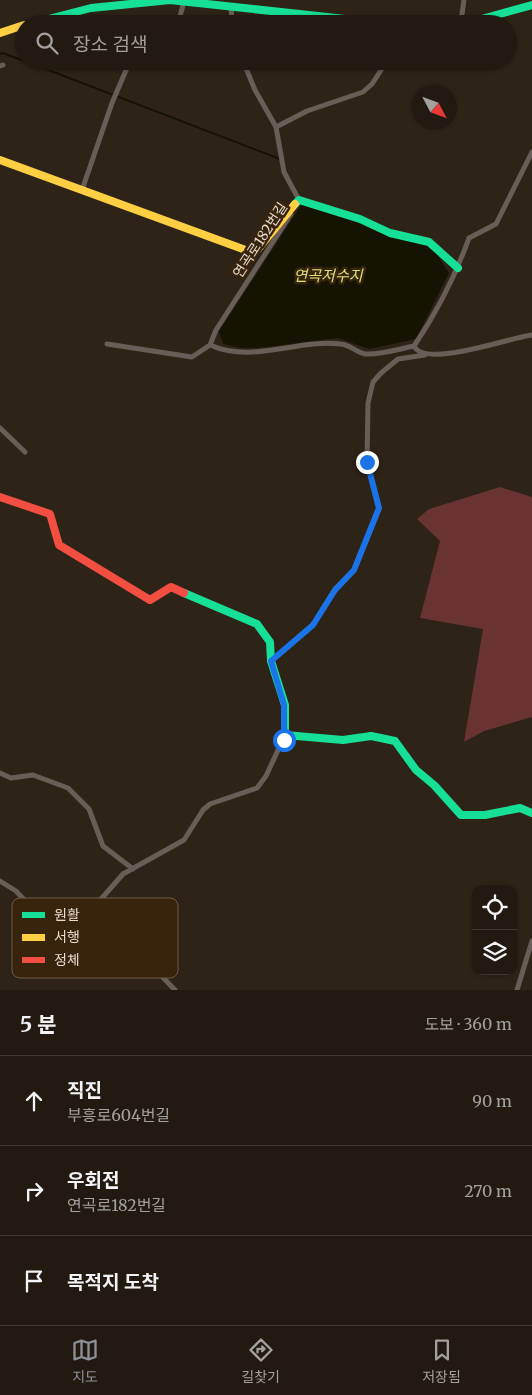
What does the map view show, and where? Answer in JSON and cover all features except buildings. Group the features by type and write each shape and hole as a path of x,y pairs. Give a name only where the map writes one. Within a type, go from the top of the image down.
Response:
{"street":[{"path":"64,15 91,8 148,0 184,1 301,15"},
{"path":"462,15 464,0"},
{"path":"180,15 184,1"},
{"path":"496,15 532,5"},
{"path":"231,6 232,15"},
{"path":"0,33 15,28"},
{"path":"82,190 112,103 126,70"},
{"name":"연곡로182번길","path":"210,345 216,330 299,200 281,164 282,155 276,127 247,70"},
{"path":"276,127 308,111 363,92 372,84 381,70"},
{"path":"107,344 192,357 210,345 238,351 276,351 290,347 341,344 364,354 414,346 436,314 458,268 469,238 496,224 532,152"},
{"path":"0,160 251,252 258,249 299,200 360,219 390,234 429,242 458,268"},
{"path":"271,661 313,625 335,590 354,570 379,508 367,462 368,403 373,382 398,360 475,350 506,340 532,335"},
{"path":"414,346 416,351 425,355"},
{"path":"0,428 25,452"},
{"path":"0,496 50,514 59,546 150,600 171,587 257,624 270,642 271,661 284,705 285,735 266,776 257,788 210,804 203,810 184,840 122,874 102,898"},
{"path":"285,735 343,740 371,736 395,740 416,770 434,785 461,815 485,815 520,808 532,813"},
{"path":"0,773 11,778 32,775 68,788 89,809 103,846 132,869"},
{"path":"0,881 16,891 22,898"},
{"path":"517,990 532,940"},
{"path":"164,978 175,990"}],"shaded area":[{"path":"500,487 532,497 532,717 484,731 464,742 483,629 420,618 440,541 417,519 429,509"}],"water":[{"name":"연곡저수지","path":"304,201 429,242 449,273 416,339 369,349 338,338 259,348 241,348 223,344 219,331"}],"waterway":[{"path":"0,54 3,53 15,58"},
{"path":"48,70 280,159"}],"traffic: fast":[{"path":"64,15 91,8 170,0 308,15"},
{"path":"496,15 532,5"},
{"path":"295,204 299,200 360,219 390,233 429,242 458,268"},
{"path":"184,593 257,624 270,642 271,661 285,705 285,735 343,740 371,736 395,741 416,770 434,785 461,815 485,815 520,808 532,813"}],"traffic: slow":[{"path":"0,33 15,28"},
{"path":"0,160 251,252 258,249 295,204"}],"traffic: jam":[{"path":"0,497 50,514 59,545 150,600 171,587 184,593"}],"route":[{"path":"284,740 284,705 271,661 281,655 313,625 335,590 354,570 379,508 367,462"}]}
